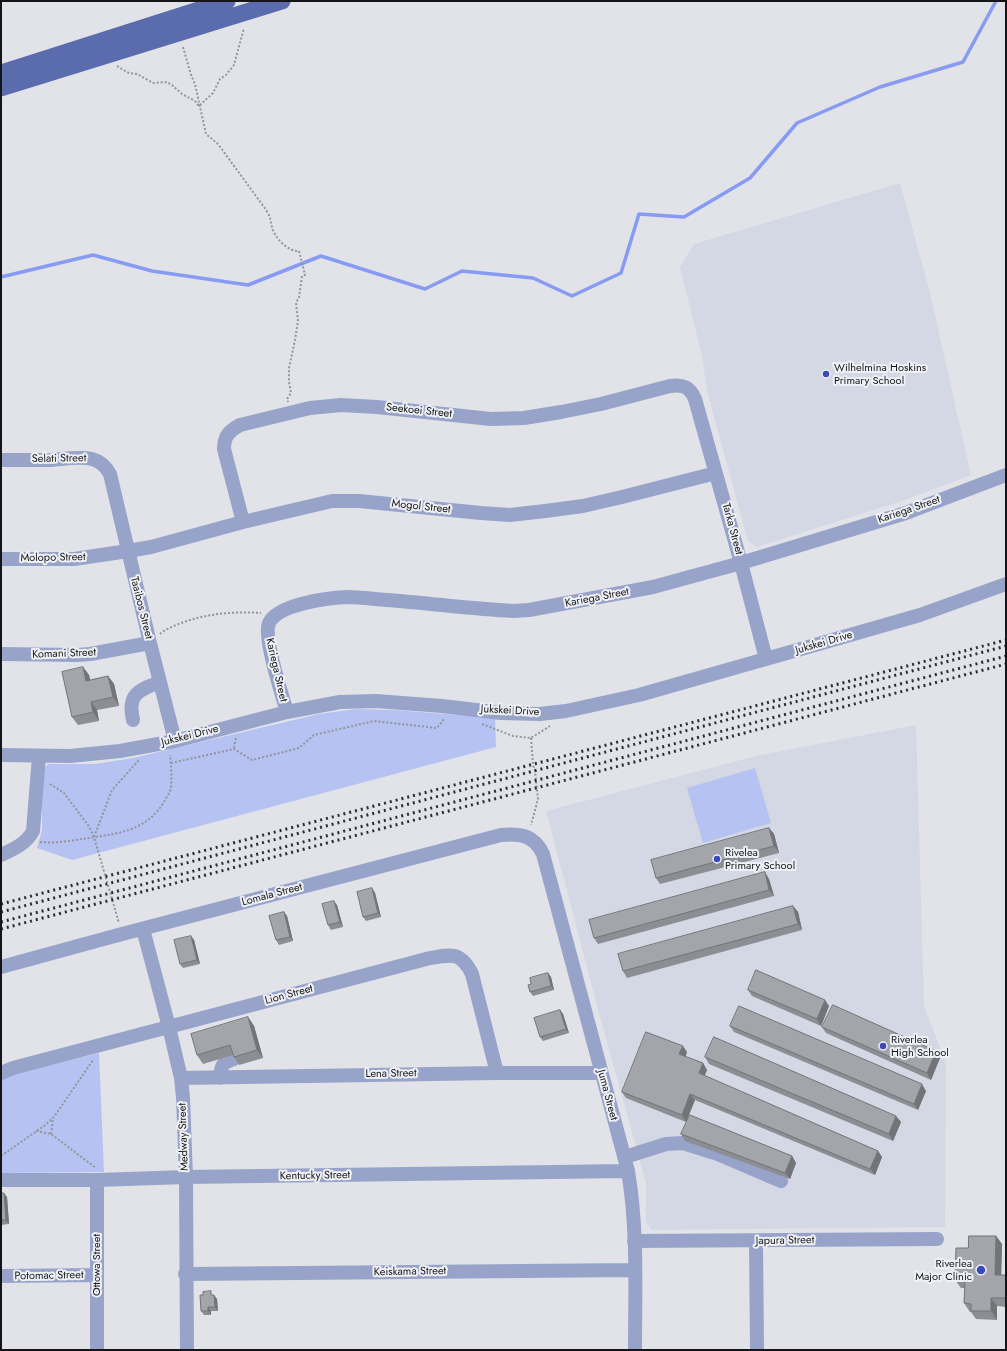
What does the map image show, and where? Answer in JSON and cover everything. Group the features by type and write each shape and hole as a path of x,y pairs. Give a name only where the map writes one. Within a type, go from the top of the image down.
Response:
{"main road":[{"path":"1,73 227,1"},
{"path":"1,88 282,1"}],"street":[{"name":"Seekoei Street","path":"243,522 226,456 224,441 232,430 240,425 318,406 341,404 491,419 524,418 568,411 676,385 681,385 688,389 695,399"},
{"name":"Tarka Street","path":"695,399 766,659"},
{"name":"Selati Street","path":"1,460 92,459 101,462 110,474"},
{"name":"Mogol Street","path":"128,551 151,547 321,503 344,501 510,515 583,506 716,472"},
{"name":"Taaibos Street","path":"110,474 160,682 165,743"},
{"name":"Kariega Street","path":"287,712 268,635 268,626 274,617 279,613 292,607 306,603 349,597 496,610 529,610 653,587 741,563 906,513 1006,475"},
{"name":"Molopo Street","path":"1,559 74,560 128,551"},
{"name":"Jukskei Drive","path":"1,755 70,756 99,754 165,743 316,706 356,701 376,701 453,707 501,713 540,714 566,711 639,695 920,615 1006,584"},
{"name":"Komani Street","path":"1,654 90,654 150,643"},
{"path":"133,720 131,703 134,696 142,689 160,682"},
{"path":"1,855 22,844 27,840 33,831 39,756"},
{"name":"Lomala Street","path":"1,967 501,835 524,835"},
{"name":"Juma Street","path":"524,835 540,847 543,854 628,1171 631,1188 635,1270 634,1350"},
{"name":"Medway Street","path":"143,929 181,1078 186,1178 185,1274 187,1350"},
{"name":"Lion Street","path":"1,1073 13,1068 445,955 455,955 464,961 472,974 498,1072"},
{"path":"220,1078 223,1064 234,1059"},
{"name":"Lena Street","path":"181,1078 498,1072 601,1074"},
{"path":"625,1157 666,1144 683,1143 718,1154 781,1181"},
{"name":"Kentucky Street","path":"1,1180 97,1180 628,1171"},
{"name":"Ottowa Street","path":"97,1180 97,1350"},
{"name":"Japura Street","path":"634,1242 937,1239"},
{"path":"756,1241 757,1349"},
{"name":"Keiskama Street","path":"185,1274 635,1270"},
{"name":"Potomac Street","path":"1,1276 96,1275"}],"path":[{"path":"199,106 214,93 220,79 226,75 234,65 249,11"},
{"path":"180,33 191,75 195,84 206,134 218,144 264,207 270,218 272,228 276,236 285,246 296,252 299,251 305,275 302,276 299,297 296,303 298,321 288,368 291,393 287,399 291,412"},
{"path":"107,56 119,68 129,73 137,74 153,83 167,82 182,94 195,101 199,106"},
{"path":"150,643 163,631 185,621 216,614 261,613 274,617"},
{"path":"171,763 234,749 252,760 299,748 314,735 374,721 437,728 453,707"},
{"path":"524,835 532,825 538,799 531,738"},
{"path":"27,840 51,843 118,834 139,827 159,810 170,790 172,772 165,743 112,790 94,837"},
{"path":"38,776 64,793 88,825 94,837 118,920"},
{"path":"1,1156 54,1116 104,1044"},
{"path":"50,1134 54,1116"},
{"path":"36,1131 50,1134 96,1168 97,1180"}],"shaded area":[{"name":"Wilhelmina Hoskins Primary School","path":"900,183 930,293 971,475 902,501 757,547 748,541 707,391 702,356 680,267 694,244"},
{"path":"356,709 396,710 495,718 496,747 72,860 37,848 42,830 44,769 48,764 95,764 133,758 319,714"},
{"path":"916,725 924,1006 946,1063 945,1227 652,1230 646,1223 646,1183 599,1013 546,811 756,756"},
{"path":"755,768 771,823 703,843 687,788"},
{"path":"99,1053 104,1172 1,1173 1,1081 6,1076"}],"building":[{"path":"83,667 86,681 108,676 113,697 91,702 93,712 72,717 62,672"},
{"path":"769,828 774,846 656,878 651,860"},
{"path":"765,872 769,890 594,938 589,920"},
{"path":"372,888 378,913 363,917 357,892"},
{"path":"334,901 340,922 328,925 322,904"},
{"path":"793,906 798,924 623,971 618,954"},
{"path":"284,912 290,937 276,940 269,916"},
{"path":"191,936 197,960 180,964 174,940"},
{"path":"756,970 825,1000 817,1019 748,990"},
{"path":"548,973 551,986 530,992 528,985 531,984 530,978"},
{"name":"Riverlea High School","path":"833,1005 936,1051 927,1073 822,1027"},
{"path":"739,1006 922,1084 914,1104 730,1026"},
{"path":"560,1010 566,1029 540,1037 534,1018"},
{"path":"248,1017 257,1050 234,1057 230,1045 197,1055 191,1034"},
{"path":"646,1032 683,1046 679,1054 703,1063 699,1073 878,1151 870,1169 690,1094 682,1115 622,1092"},
{"path":"714,1037 896,1116 889,1134 705,1057"},
{"path":"690,1115 792,1156 785,1173 681,1134"},
{"path":"1,1193 4,1193 6,1220 1,1220"},
{"name":"Riverlea Major Clinic","path":"969,1236 996,1236 995,1275 1006,1275 1006,1298 991,1298 991,1311 971,1311 971,1304 964,1303 965,1280 955,1280 956,1248 968,1248"},
{"path":"211,1291 211,1295 214,1295 215,1307 208,1307 208,1311 201,1311 200,1295 203,1295 203,1292"}],"waterway":[{"path":"1,277 93,255 152,271 248,285 321,256 425,289 462,271 533,278 572,296 621,273 639,214 684,217 750,178 797,123 880,87 963,62 996,1"}],"railway":[{"path":"1,904 1006,640"},
{"path":"1,912 1006,646"},
{"path":"1,922 1006,656"},
{"path":"1,929 1006,664"}],"place":[{"name":"Wilhelmina Hoskins Primary School","path":"826,374"},
{"name":"Rivelea Primary School","path":"717,859"},
{"name":"Riverlea High School","path":"883,1046"},
{"name":"Riverlea Major Clinic","path":"981,1270"}]}
